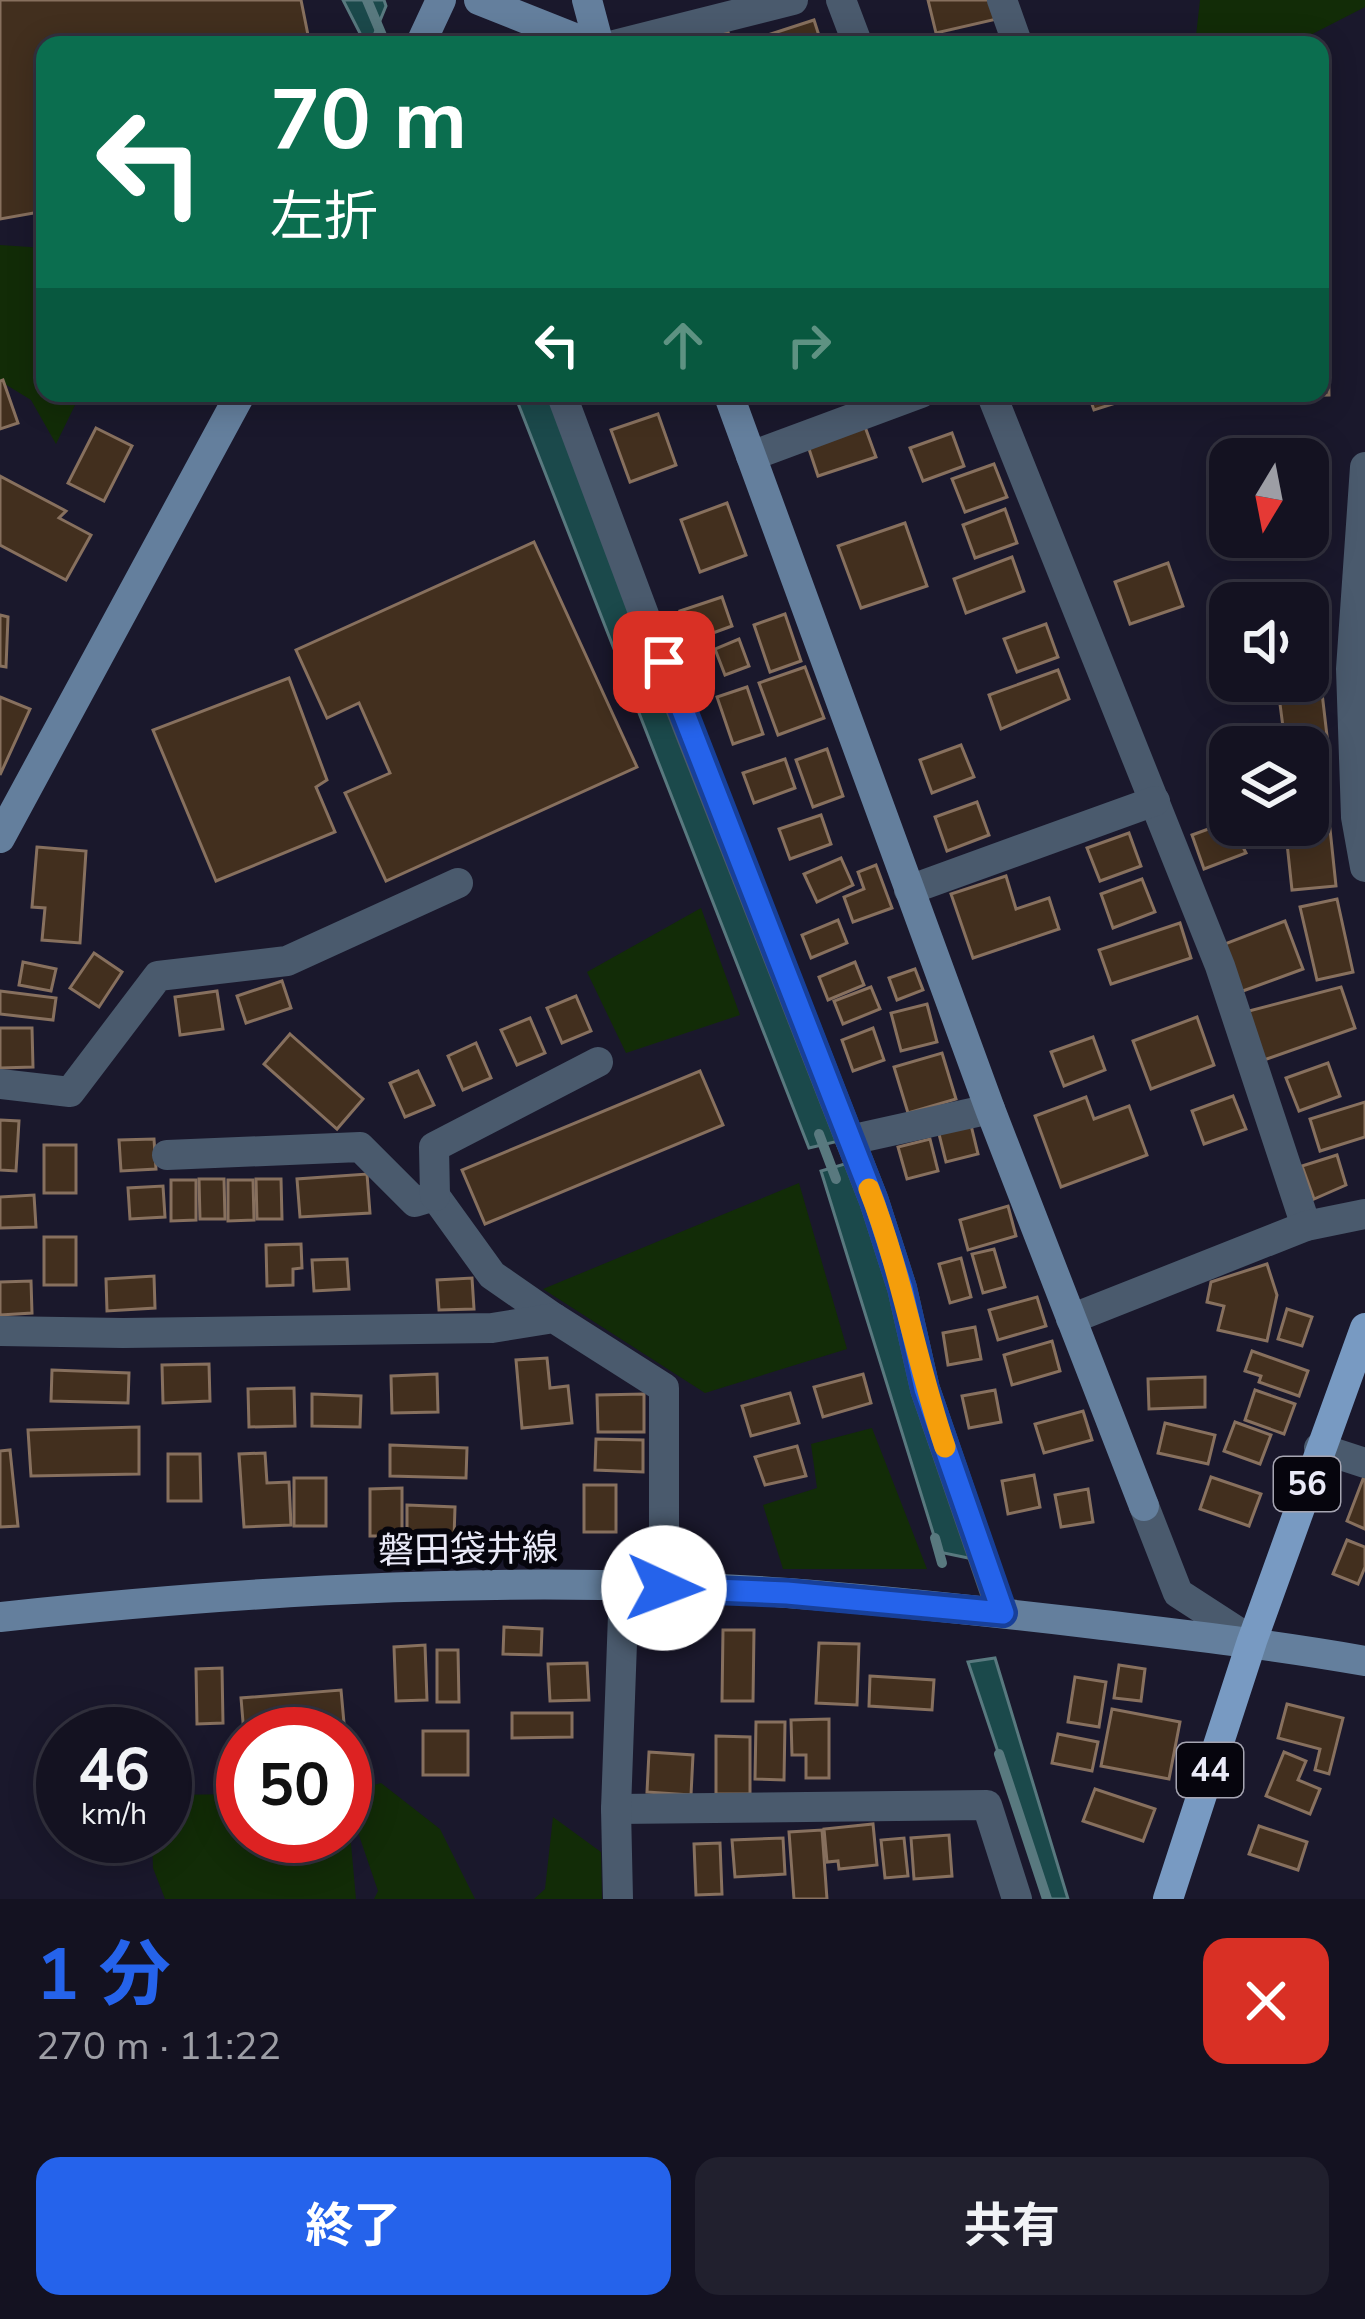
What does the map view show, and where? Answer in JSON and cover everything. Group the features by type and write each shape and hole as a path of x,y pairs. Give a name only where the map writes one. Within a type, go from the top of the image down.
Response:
{"main road":[{"name":"56","path":"1252,1641 1365,1328"},
{"name":"44","path":"1168,1899 1252,1641"}],"street":[{"path":"426,36 441,0"},
{"path":"479,0 573,36"},
{"path":"586,0 594,36"},
{"path":"650,36 793,0"},
{"path":"841,0 855,36"},
{"path":"1002,0 1015,36"},
{"path":"0,838 236,402"},
{"path":"564,402 850,1140 902,1288 925,1389 1003,1613"},
{"path":"731,402 990,1109 1178,1593 1252,1641"},
{"path":"751,455 896,402"},
{"path":"995,402 1220,966 1306,1226"},
{"path":"1365,467 1351,668 1356,818 1365,867"},
{"path":"909,890 1155,801"},
{"path":"0,1084 70,1092 158,976 287,961 458,883"},
{"path":"598,1063 434,1147 435,1196 492,1275 664,1388 664,1588"},
{"path":"850,1140 990,1109"},
{"path":"167,1155 360,1147 416,1202 435,1196"},
{"path":"1072,1318 1306,1226 1365,1214"},
{"path":"0,1331 469,1328 554,1318"},
{"path":"1319,1448 1365,1463"},
{"name":"磐田袋井線","path":"0,1616 134,1603 419,1587 664,1588 787,1593 1003,1613 1252,1641 1365,1661"},
{"path":"618,1899 616,1809 624,1587"},
{"path":"616,1809 987,1805 1018,1899"}],"shaded area":[{"path":"343,0 384,0 374,36 361,36"},
{"path":"1200,0 1365,0 1365,7 1309,36 1196,36"},
{"path":"0,245 36,247 36,402 77,402 56,444 31,400 0,381"},
{"path":"518,402 558,402 839,1141 809,1148"},
{"path":"701,908 740,1015 626,1053 587,972"},
{"path":"858,1160 973,1559 939,1552 821,1171"},
{"path":"799,1183 847,1349 705,1393 543,1289"},
{"path":"872,1428 927,1569 783,1569 763,1505 817,1488 811,1444"},
{"path":"995,1658 1068,1899 1047,1899 968,1662"},
{"path":"381,1783 440,1829 475,1899 374,1899 378,1891 368,1863 372,1786"},
{"path":"216,1794 216,1863 353,1863 356,1899 165,1899 153,1863 192,1863 192,1795"},
{"path":"553,1817 601,1852 602,1899 534,1899 545,1889"}],"building":[{"path":"0,0 301,0 308,36 36,36 36,213 0,219"},
{"path":"928,0 992,0 997,19 936,33"},
{"path":"814,20 819,36 765,36"},
{"path":"0,381 18,423 0,429"},
{"path":"1091,402 1119,402 1094,410"},
{"path":"658,414 676,465 630,482 611,430"},
{"path":"864,424 876,457 818,476 807,443"},
{"path":"96,428 132,446 104,501 68,483"},
{"path":"952,433 964,466 923,481 910,448"},
{"path":"994,464 1007,497 965,512 952,479"},
{"path":"0,476 66,511 59,518 91,535 66,580 0,545"},
{"path":"727,503 746,555 700,572 681,520"},
{"path":"1005,509 1017,543 975,558 963,525"},
{"path":"905,523 927,586 861,608 838,546"},
{"path":"534,542 637,767 386,881 345,793 390,773 359,703 327,718 296,650"},
{"path":"1012,557 1024,591 966,613 954,579"},
{"path":"1168,563 1183,606 1130,624 1115,582"},
{"path":"722,597 732,626 691,641 680,611"},
{"path":"785,614 801,661 770,672 754,625"},
{"path":"0,615 8,617 6,667 0,666"},
{"path":"1046,624 1058,657 1017,672 1004,639"},
{"path":"739,639 749,666 725,675 715,649"},
{"path":"805,667 824,718 778,735 759,683"},
{"path":"1058,670 1069,699 1001,729 989,695"},
{"path":"289,678 327,780 316,787 335,832 216,881 153,730"},
{"path":"747,687 763,734 733,744 717,697"},
{"path":"0,697 30,709 0,775"},
{"path":"1280,702 1323,702 1326,726 1283,726"},
{"path":"961,745 974,777 932,793 920,760"},
{"path":"827,749 843,796 813,807 796,760"},
{"path":"785,759 795,788 754,803 743,773"},
{"path":"977,802 989,835 947,851 935,817"},
{"path":"821,815 831,844 790,859 779,829"},
{"path":"1209,829 1209,846 1242,846 1246,853 1204,869 1192,835"},
{"path":"1329,829 1336,886 1292,890 1287,846 1329,846"},
{"path":"1129,833 1141,866 1100,881 1087,848"},
{"path":"37,847 86,851 80,943 42,940 45,908 32,907"},
{"path":"841,858 853,885 817,902 804,874"},
{"path":"876,865 892,908 853,922 844,897 864,889 858,872"},
{"path":"1006,876 1016,909 1049,898 1059,929 973,958 951,894"},
{"path":"1142,879 1155,912 1113,928 1101,894"},
{"path":"1337,899 1353,972 1317,980 1300,907"},
{"path":"838,920 847,943 811,958 802,935"},
{"path":"1285,921 1303,969 1240,992 1222,945"},
{"path":"1180,923 1191,958 1111,984 1099,950"},
{"path":"94,953 122,972 99,1007 70,988"},
{"path":"23,962 56,969 51,991 19,985"},
{"path":"855,962 864,985 828,1000 819,977"},
{"path":"915,969 923,990 897,1000 889,978"},
{"path":"282,981 291,1008 246,1023 237,996"},
{"path":"871,987 880,1009 843,1024 834,1001"},
{"path":"1341,987 1355,1028 1264,1060 1245,1012"},
{"path":"0,991 56,998 53,1020 0,1014"},
{"path":"217,991 223,1029 180,1035 175,997"},
{"path":"576,996 591,1031 562,1043 547,1008"},
{"path":"927,1004 937,1042 901,1051 891,1013"},
{"path":"1197,1017 1214,1065 1151,1089 1133,1041"},
{"path":"530,1018 545,1053 517,1065 501,1030"},
{"path":"0,1028 32,1028 33,1067 0,1068"},
{"path":"873,1028 884,1060 853,1071 842,1040"},
{"path":"290,1034 363,1099 337,1129 264,1064"},
{"path":"1093,1037 1105,1070 1064,1086 1051,1052"},
{"path":"476,1043 491,1078 463,1090 448,1056"},
{"path":"942,1053 956,1099 908,1113 894,1067"},
{"path":"1328,1063 1340,1096 1299,1111 1286,1078"},
{"path":"418,1071 434,1105 405,1117 390,1083"},
{"path":"700,1071 723,1125 485,1224 462,1170"},
{"path":"1233,1096 1246,1129 1204,1144 1192,1111"},
{"path":"1086,1097 1094,1119 1129,1106 1147,1155 1061,1187 1035,1116"},
{"path":"1365,1102 1365,1137 1320,1151 1310,1119"},
{"path":"0,1120 19,1121 16,1171 0,1170"},
{"path":"970,1121 978,1154 946,1162 938,1130"},
{"path":"154,1139 156,1169 121,1171 119,1140"},
{"path":"930,1139 938,1171 907,1179 898,1147"},
{"path":"44,1145 76,1145 76,1193 44,1193"},
{"path":"1337,1155 1346,1185 1314,1199 1302,1166"},
{"path":"367,1174 370,1213 300,1217 297,1179"},
{"path":"199,1179 224,1179 225,1219 200,1219"},
{"path":"256,1179 281,1179 282,1219 257,1219"},
{"path":"171,1180 196,1180 196,1220 171,1221"},
{"path":"228,1180 253,1180 254,1220 228,1221"},
{"path":"163,1186 165,1217 130,1219 128,1188"},
{"path":"34,1195 36,1227 0,1228 0,1197"},
{"path":"1008,1206 1016,1236 968,1250 960,1220"},
{"path":"44,1237 76,1237 76,1285 44,1285"},
{"path":"301,1244 302,1268 293,1269 293,1285 267,1286 266,1245"},
{"path":"994,1249 1005,1287 983,1293 972,1254"},
{"path":"961,1258 971,1297 950,1303 939,1264"},
{"path":"347,1259 349,1289 314,1291 312,1260"},
{"path":"1267,1264 1277,1295 1267,1341 1218,1330 1224,1306 1207,1302 1211,1282"},
{"path":"154,1276 155,1308 107,1311 106,1279"},
{"path":"472,1278 474,1309 439,1310 437,1280"},
{"path":"31,1281 32,1313 0,1315 0,1282"},
{"path":"1037,1297 1046,1326 998,1340 989,1310"},
{"path":"1287,1309 1312,1317 1302,1346 1278,1339"},
{"path":"975,1327 981,1359 948,1365 943,1333"},
{"path":"1052,1341 1060,1371 1012,1385 1004,1355"},
{"path":"1252,1351 1308,1371 1299,1396 1259,1382 1261,1376 1245,1371"},
{"path":"547,1358 550,1388 568,1386 572,1423 522,1428 516,1360"},
{"path":"209,1364 210,1401 163,1403 162,1365"},
{"path":"52,1370 129,1373 128,1403 51,1401"},
{"path":"437,1374 438,1412 392,1413 391,1376"},
{"path":"863,1374 871,1403 823,1417 814,1387"},
{"path":"1205,1377 1205,1407 1149,1409 1148,1379"},
{"path":"294,1388 295,1426 249,1427 248,1389"},
{"path":"995,1390 1001,1422 969,1428 962,1396"},
{"path":"1255,1390 1295,1404 1284,1434 1245,1420"},
{"path":"790,1393 799,1423 751,1436 742,1406"},
{"path":"312,1394 361,1396 360,1427 312,1426"},
{"path":"644,1394 644,1432 598,1432 597,1395"},
{"path":"1083,1411 1092,1440 1044,1453 1035,1424"},
{"path":"1235,1422 1271,1435 1260,1464 1224,1451"},
{"path":"1165,1423 1215,1435 1208,1464 1158,1453"},
{"path":"139,1427 139,1474 31,1476 28,1430"},
{"path":"596,1439 643,1440 643,1472 595,1470"},
{"path":"390,1445 467,1448 466,1478 390,1476"},
{"path":"797,1446 806,1476 765,1485 755,1457"},
{"path":"10,1450 18,1526 0,1527 0,1451"},
{"path":"265,1453 267,1483 289,1482 291,1525 244,1527 239,1454"},
{"path":"168,1454 200,1454 201,1501 168,1501"},
{"path":"1034,1475 1040,1507 1008,1514 1002,1481"},
{"path":"1211,1477 1261,1494 1249,1526 1200,1509"},
{"path":"294,1478 326,1478 326,1526 294,1526"},
{"path":"1365,1480 1365,1529 1347,1521"},
{"path":"584,1485 616,1485 616,1532 584,1532"},
{"path":"402,1488 402,1536 370,1536 370,1489"},
{"path":"1088,1489 1093,1522 1061,1527 1055,1495"},
{"path":"407,1505 455,1507 454,1538 407,1537"},
{"path":"1347,1540 1365,1547 1365,1567 1358,1584 1333,1574"},
{"path":"504,1627 542,1629 541,1655 503,1654"},
{"path":"723,1630 754,1630 753,1701 722,1701"},
{"path":"819,1643 859,1644 857,1705 816,1703"},
{"path":"425,1645 427,1700 396,1701 394,1647"},
{"path":"437,1650 458,1650 459,1702 437,1702"},
{"path":"587,1663 589,1700 550,1701 548,1664"},
{"path":"1119,1665 1145,1669 1141,1701 1114,1698"},
{"path":"222,1668 223,1707 216,1707 216,1723 197,1724 196,1669"},
{"path":"870,1676 934,1680 932,1710 869,1706"},
{"path":"1075,1677 1106,1682 1099,1727 1068,1722"},
{"path":"341,1690 343,1707 242,1707 241,1698"},
{"path":"1287,1704 1343,1718 1329,1774 1315,1770 1320,1749 1278,1738"},
{"path":"1112,1709 1180,1722 1169,1779 1101,1766"},
{"path":"512,1713 572,1713 572,1737 512,1738"},
{"path":"829,1719 829,1778 806,1778 806,1755 792,1755 791,1720"},
{"path":"756,1722 785,1722 784,1780 755,1779"},
{"path":"423,1731 468,1731 468,1775 423,1775"},
{"path":"1058,1734 1098,1742 1092,1771 1052,1763"},
{"path":"716,1736 750,1737 750,1794 716,1794"},
{"path":"649,1752 693,1755 691,1795 647,1792"},
{"path":"1284,1752 1306,1761 1298,1780 1320,1789 1310,1814 1266,1796"},
{"path":"1095,1789 1155,1809 1143,1841 1083,1821"},
{"path":"873,1824 877,1865 839,1869 838,1861 827,1862 824,1829"},
{"path":"1259,1826 1307,1842 1298,1870 1249,1854"},
{"path":"822,1830 827,1899 794,1899 789,1832"},
{"path":"949,1835 952,1876 914,1879 911,1838"},
{"path":"783,1838 785,1874 735,1877 732,1840"},
{"path":"904,1838 908,1876 885,1878 881,1840"},
{"path":"720,1843 722,1894 696,1895 694,1844"}],"waterway":[{"path":"367,0 382,36"},
{"path":"819,1134 836,1179"},
{"path":"935,1538 942,1563"},
{"path":"999,1754 1047,1899"}],"slow traffic":[{"path":"869,1189 902,1288 925,1389 945,1447"}],"route":[{"path":"664,662 874,1201 902,1288 925,1389 1003,1613 787,1593 664,1588"}]}
